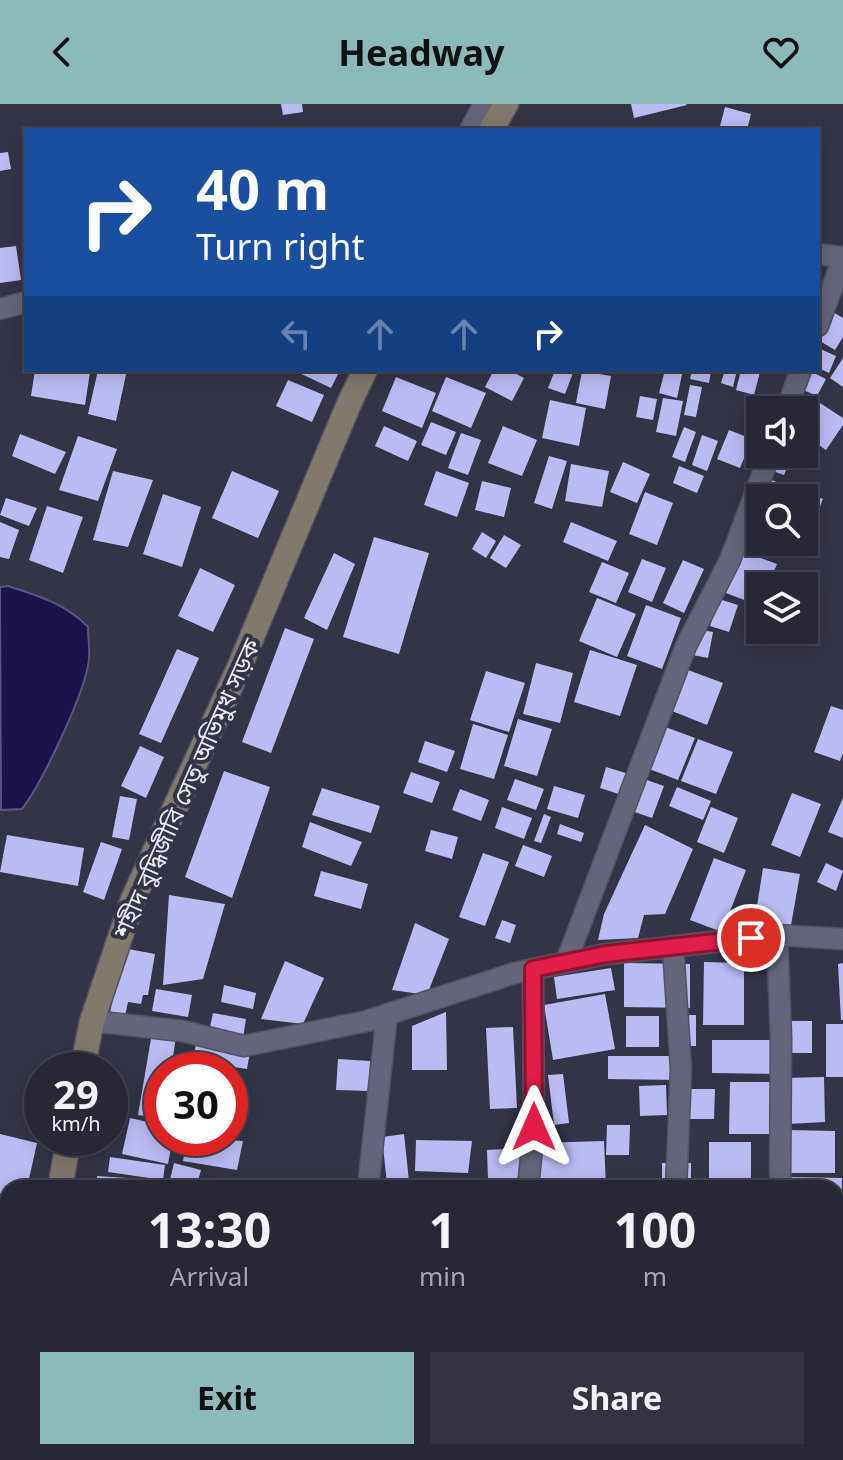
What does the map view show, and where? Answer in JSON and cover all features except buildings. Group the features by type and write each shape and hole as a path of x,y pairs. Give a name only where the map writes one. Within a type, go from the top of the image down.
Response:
{"main road":[{"path":"492,128 506,104"},
{"name":"শহীদ বুদ্ধিজীবি সেতু অভিমুখ সড়ক","path":"86,1052 92,1021 133,899 239,668 364,372"},
{"path":"61,1180 66,1156"}],"street":[{"path":"471,128 484,104"},
{"path":"820,254 843,257 820,320"},
{"path":"0,309 24,303"},
{"path":"791,396 800,372"},
{"path":"566,962 686,646 730,560 765,468"},
{"path":"92,1021 182,1031 244,1046 367,1021 533,969 606,954 777,935 843,939"},
{"path":"777,935 781,1038 780,1180"},
{"path":"673,947 681,1069 676,1180"},
{"path":"529,1180 534,1127 533,969"},
{"path":"369,1180 387,1014"}],"shaded area":[{"path":"8,586 51,602 80,619 88,627 89,655 72,714 40,779 22,809 1,810 0,587"}],"route":[{"path":"534,1127 533,969 606,954 751,938"}]}
